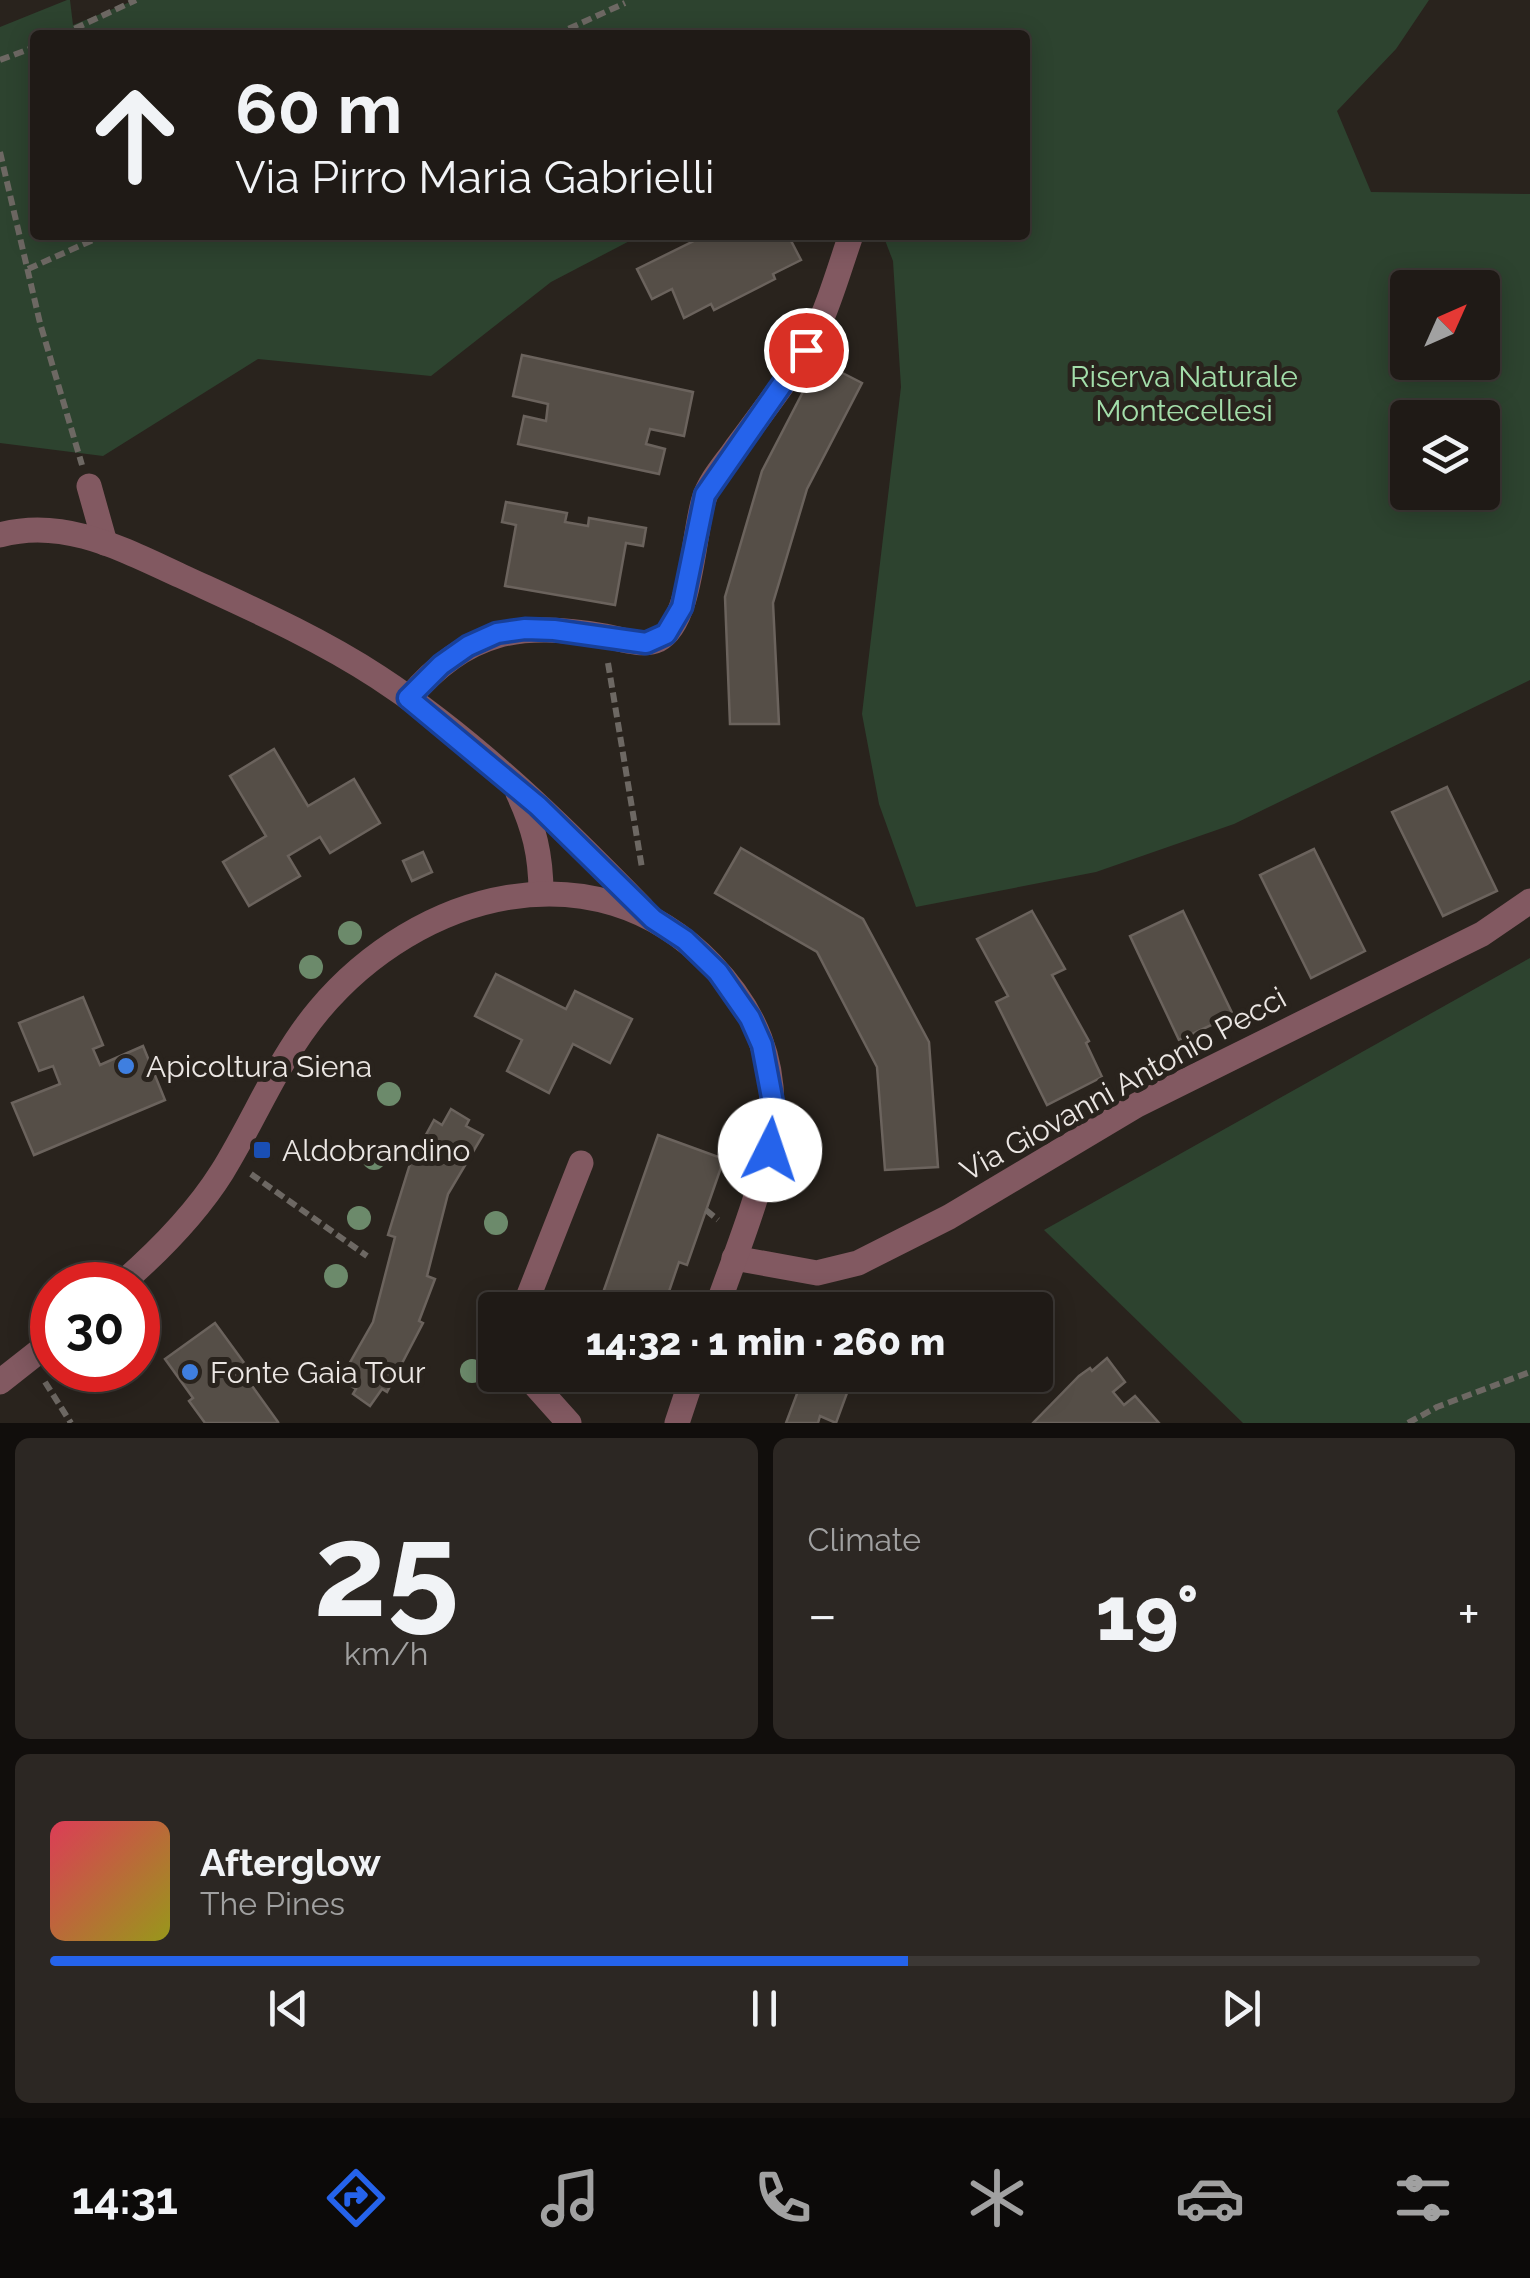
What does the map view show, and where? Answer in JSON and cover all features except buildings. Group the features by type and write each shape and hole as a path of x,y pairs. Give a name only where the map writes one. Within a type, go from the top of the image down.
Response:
{"street":[{"path":"408,698 441,665 468,646 497,633 554,630 646,643 666,634 682,607 705,495 806,350 829,300 849,240"},
{"path":"89,486 105,543"},
{"path":"0,535 49,529 105,543 258,612 366,669 408,698 516,788 564,829 653,919 699,952 736,994 750,1018 770,1074 773,1103 770,1150 722,1292"},
{"path":"516,788 536,836 541,893"},
{"path":"144,1262 181,1226 212,1187 290,1050 336,991 396,944 440,919 493,900 541,893 574,893 603,899 653,919"},
{"name":"Via Giovanni Antonio Pecci","path":"734,1258 818,1273 846,1267 889,1249 1137,1105 1482,934 1530,900"},
{"path":"530,1292 582,1163"},
{"path":"0,1382 29,1359"},
{"path":"541,1392 569,1423"},
{"path":"676,1423 687,1392"}],"path":[{"path":"72,30 136,0"},
{"path":"565,30 626,3"},
{"path":"0,60 30,50"},
{"path":"0,152 49,355 89,486"},
{"path":"28,269 93,240"},
{"path":"604,636 644,879"},
{"path":"250,1173 367,1256"},
{"path":"706,1210 718,1220"},
{"path":"29,1359 71,1423"},
{"path":"1408,1423 1437,1407 1530,1372"}],"green space":[{"name":"Riserva Naturale Montecellesi","path":"67,0 73,25 135,0 1429,0 1396,49 1337,111 1371,192 1530,194 1530,680 1234,824 1096,872 916,907 879,804 862,714 901,387 893,261 885,240 1030,240 1030,30 30,30 30,240 631,240 551,282 431,376 258,359 103,456 0,443 0,27"},
{"path":"1530,958 1530,1423 1243,1423 1044,1230"}],"place":[{"name":"Apicoltura Siena","path":"126,1066"},
{"name":"Aldobrandino","path":"262,1150"},
{"name":"Fonte Gaia Tour","path":"190,1372"}],"route":[{"path":"770,1150 770,1074 762,1045 736,994 699,952 653,919 564,829 408,698 441,665 468,646 497,633 554,630 646,643 666,634 682,607 705,495 806,350"}]}
